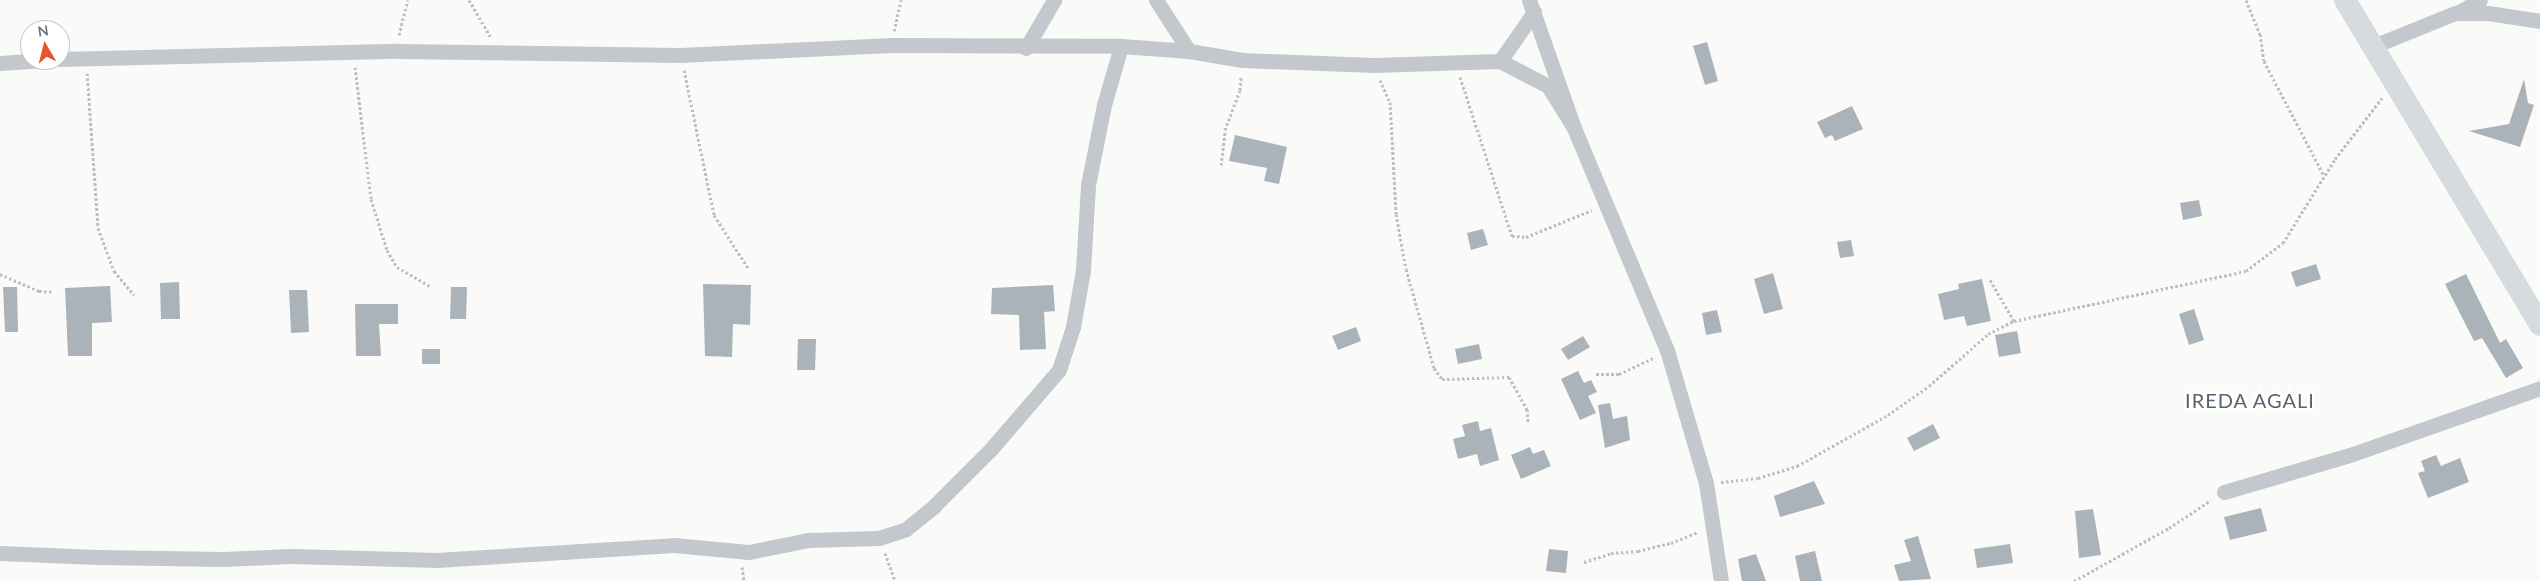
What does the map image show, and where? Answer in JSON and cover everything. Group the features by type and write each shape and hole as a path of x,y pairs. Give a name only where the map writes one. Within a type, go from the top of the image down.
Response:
{"street":[{"path":"1026,48 1054,0"},
{"path":"1156,0 1189,51"},
{"path":"2345,0 2371,47 2540,325"},
{"path":"2371,47 2455,13 2480,0"},
{"path":"1500,61 1531,6"},
{"path":"1531,6 1574,128 1667,350 1706,483 1722,581"},
{"path":"2455,13 2488,13 2540,20"},
{"path":"70,58 353,54 397,50 680,55 891,45 1026,48 1121,46 1189,51 1242,60 1374,66 1500,61 1548,86 1574,128"},
{"path":"0,553 96,557 224,559 291,556 437,560 674,545 749,552 808,540 879,538 906,529 934,506 991,449 1058,370 1073,326 1083,270 1088,185 1104,105 1121,46"},
{"path":"0,63 20,62"},
{"path":"2224,492 2350,455 2540,388"}],"path":[{"path":"397,50 408,0"},
{"path":"469,0 486,28 496,53"},
{"path":"891,45 901,0"},
{"path":"2246,0 2260,34 2264,61 2325,176"},
{"path":"353,54 371,199 387,250 396,267 431,287"},
{"path":"680,55 714,215 748,268"},
{"path":"86,57 98,228 114,271 134,296"},
{"path":"1220,165 1225,130 1240,90 1242,60"},
{"path":"1456,63 1512,236 1526,237 1607,205"},
{"path":"1374,66 1390,102 1396,214 1406,269 1434,368 1442,379 1509,377 1518,387 1527,410 1528,424"},
{"path":"1706,483 1758,478 1797,466 1888,415 1930,386 1988,334 2014,321 2246,271 2283,243 2325,176 2393,83"},
{"path":"0,274 39,290 54,292"},
{"path":"1989,278 2014,321"},
{"path":"1596,374 1619,374 1643,366 1667,350"},
{"path":"2074,581 2169,528 2224,492"},
{"path":"1584,562 1611,553 1638,551 1671,543 1712,526"},
{"path":"879,538 895,581"}],"building":[{"path":"1707,42 1718,81 1705,85 1693,46"},
{"path":"2524,79 2528,103 2534,105 2520,147 2469,131 2509,124"},
{"path":"1852,106 1863,129 1835,141 1832,135 1825,138 1817,122"},
{"path":"1235,135 1287,147 1279,184 1264,181 1267,168 1229,161"},
{"path":"2199,200 2202,216 2183,220 2180,203"},
{"path":"1483,229 1488,245 1471,250 1467,233"},
{"path":"1851,240 1854,256 1840,258 1837,242"},
{"path":"2316,264 2321,279 2296,287 2291,272"},
{"path":"1773,273 1783,309 1764,314 1754,279"},
{"path":"2466,274 2500,343 2506,339 2523,368 2506,378 2482,338 2474,341 2445,284"},
{"path":"1982,279 1991,321 1967,326 1964,316 1944,320 1938,294 1959,289 1958,284"},
{"path":"179,282 180,319 161,319 160,283"},
{"path":"703,284 751,285 750,325 733,324 732,357 705,356"},
{"path":"1053,285 1055,311 1044,312 1046,349 1020,350 1019,315 991,314 992,288"},
{"path":"110,286 112,322 92,323 92,356 68,356 65,288"},
{"path":"3,287 17,287 18,332 5,332"},
{"path":"451,287 467,287 466,319 450,319"},
{"path":"289,290 307,290 309,332 291,333"},
{"path":"355,304 398,304 398,324 379,324 381,356 356,356"},
{"path":"2194,309 2204,340 2189,345 2179,314"},
{"path":"1717,310 1722,332 1706,335 1702,313"},
{"path":"1356,327 1361,341 1338,350 1332,336"},
{"path":"2017,331 2021,353 1999,357 1995,335"},
{"path":"1583,336 1590,347 1568,360 1561,349"},
{"path":"798,339 816,339 815,370 797,370"},
{"path":"1479,344 1482,359 1458,364 1455,349"},
{"path":"422,349 440,349 440,364 422,364"},
{"path":"1578,371 1584,383 1591,380 1597,392 1588,396 1596,413 1580,420 1561,379"},
{"path":"1610,403 1613,419 1627,416 1630,440 1605,448 1598,405"},
{"path":"1478,421 1480,431 1491,428 1499,460 1480,466 1477,454 1458,459 1453,439 1465,436 1462,425"},
{"path":"1933,424 1940,438 1914,451 1907,438"},
{"path":"1530,447 1533,454 1544,450 1551,466 1521,479 1511,455"},
{"path":"2436,455 2441,466 2460,458 2469,482 2428,498 2418,473 2425,471 2421,461"},
{"path":"1814,481 1825,504 1780,517 1774,496"},
{"path":"2261,508 2267,531 2230,540 2224,517"},
{"path":"2093,509 2101,555 2079,558 2075,511"},
{"path":"1918,536 1931,579 1899,581 1894,565 1911,561 1904,540"},
{"path":"2010,544 2013,563 1977,568 1974,549"},
{"path":"1549,549 1568,551 1566,573 1546,571"},
{"path":"1815,551 1822,581 1800,581 1795,556"},
{"path":"1756,554 1766,581 1742,581 1738,559"}],"district":[{"name":"IREDA AGALI","path":"2250,400"}]}
